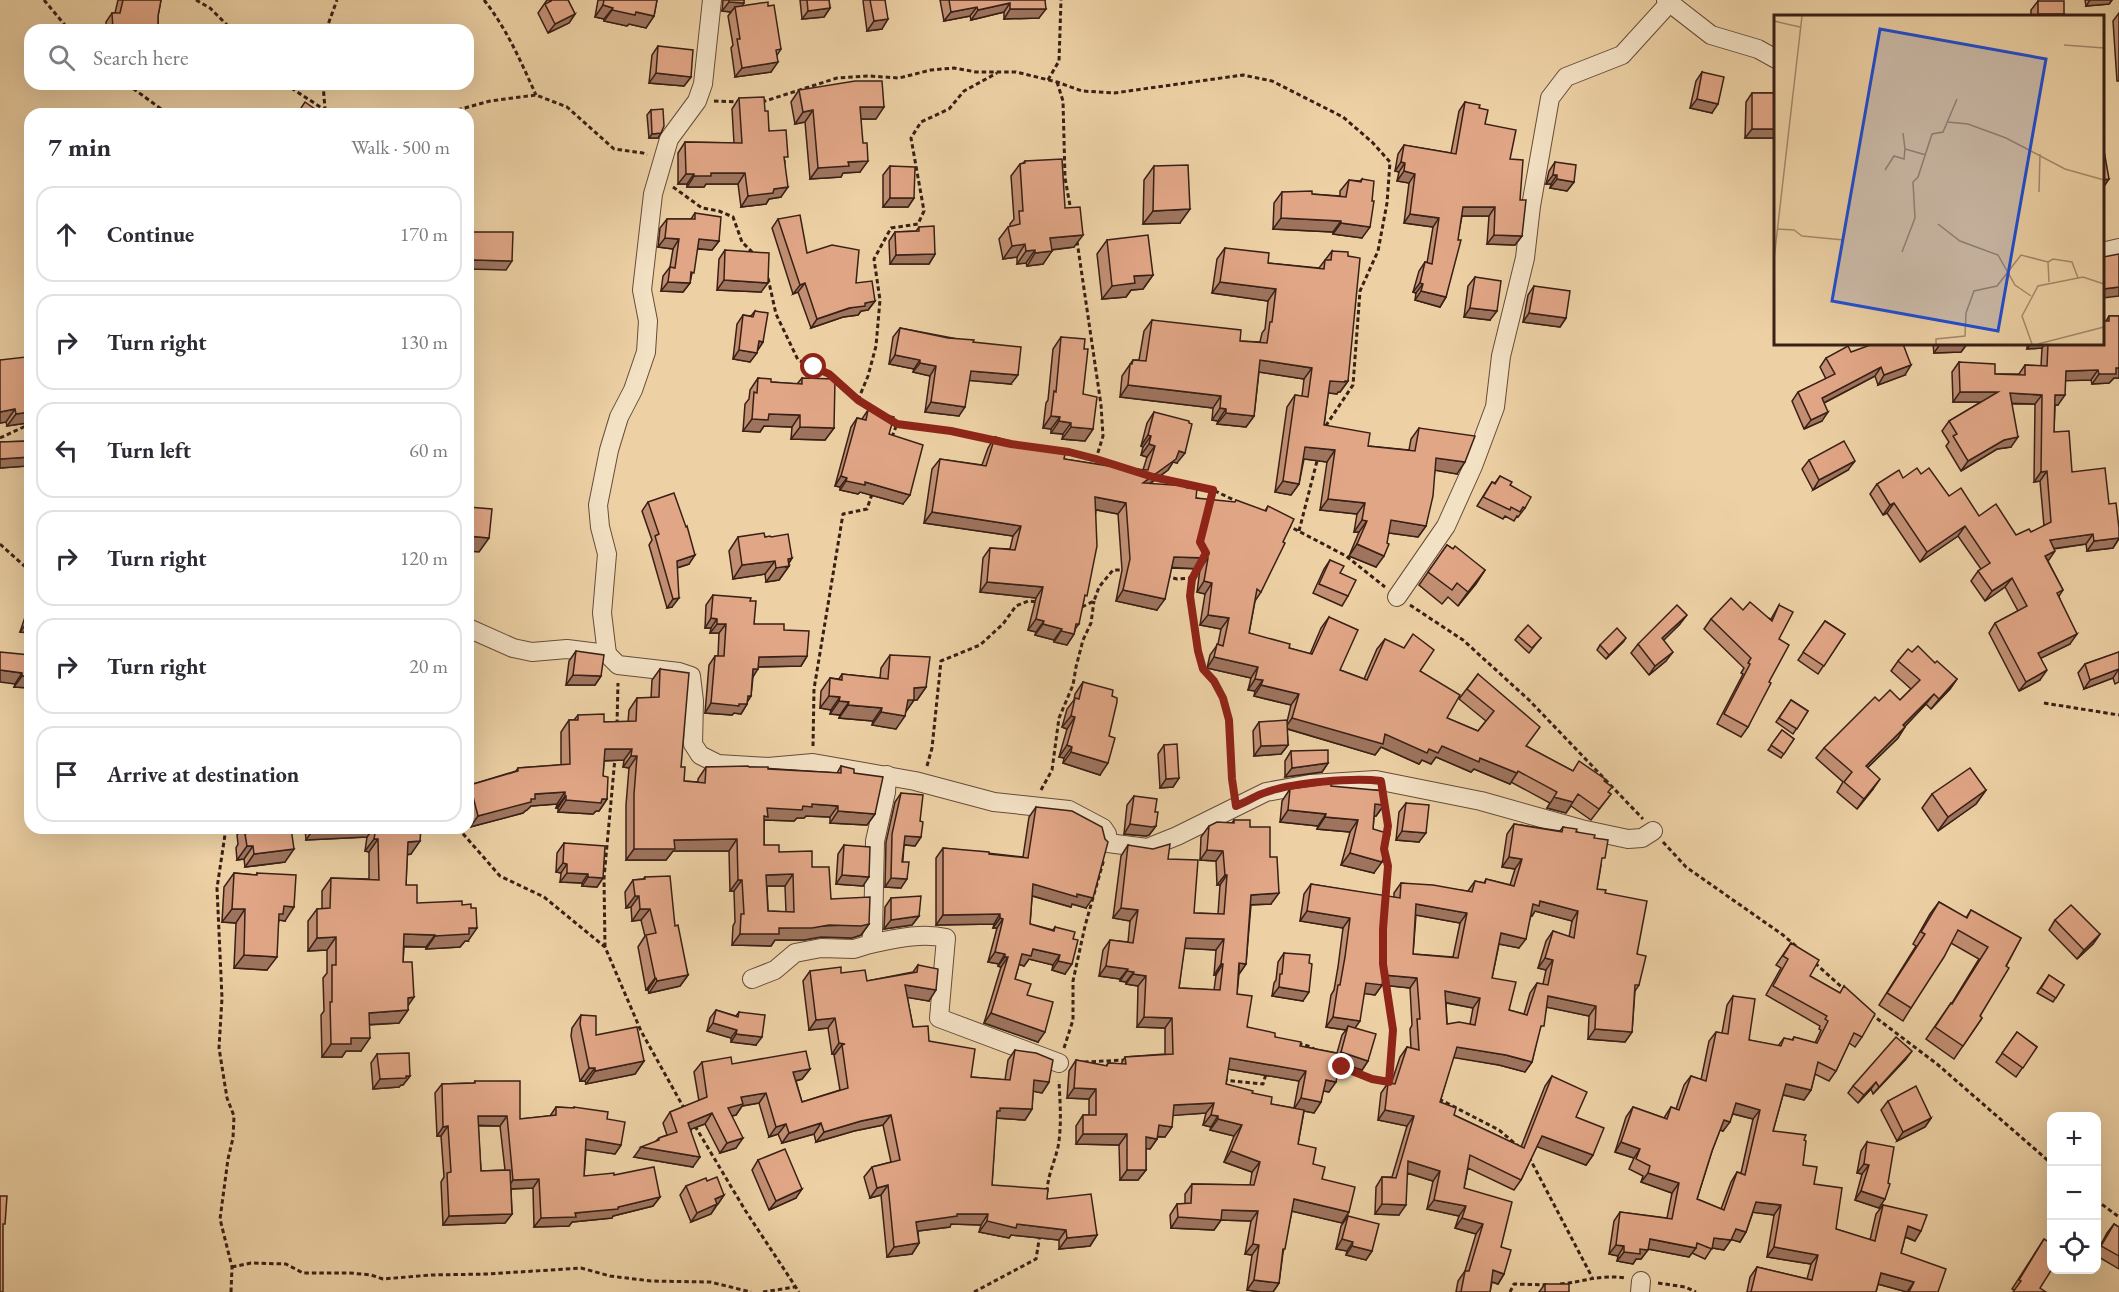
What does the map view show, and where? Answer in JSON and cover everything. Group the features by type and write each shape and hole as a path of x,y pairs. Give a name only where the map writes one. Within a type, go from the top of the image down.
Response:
{"street":[{"path":"613,660 602,613 607,554 600,527 598,505 609,450 619,417 633,390 646,352 648,321 642,290 653,194 669,139 697,101 703,84 712,0"},
{"path":"1397,597 1446,526 1496,407 1501,356 1525,258 1531,206 1550,98 1566,77 1622,55 1669,1 1711,35 1758,49 1774,58"},
{"path":"2104,252 2119,248"},
{"path":"474,631 513,648 532,652 567,649 691,676 694,701 693,744 700,754 718,764 768,767 813,763 915,781 994,802 1069,810 1103,828 1107,834 1108,843 1147,848 1177,836 1266,792 1288,787 1343,781 1381,781 1481,801 1581,829 1628,839 1642,838 1653,831"},
{"path":"870,944 873,932 875,840 886,792 887,775"},
{"path":"752,979 775,970 795,953 821,948 854,949 897,938 935,936 946,938 939,1018 1059,1063"}],"path":[{"path":"44,0 64,24"},
{"path":"196,0 210,8 226,24"},
{"path":"328,24 337,0"},
{"path":"484,0 496,15 536,95"},
{"path":"1048,80 1059,61 1061,0"},
{"path":"756,102 837,78 869,76 899,78 932,70 1016,72 1082,91 1114,93 1243,75 1272,81 1343,117 1372,142 1390,162 1387,203 1378,250 1360,291 1353,385 1325,426 1322,438"},
{"path":"858,400 868,376 876,346 880,300 874,258 891,228 918,224 924,211 911,138 921,122 949,109 964,91 998,72"},
{"path":"1057,82 1063,101 1065,178 1073,222"},
{"path":"134,90 160,108"},
{"path":"294,90 322,108"},
{"path":"323,90 325,108"},
{"path":"465,108 490,101 536,95 567,107 614,149 644,153 660,164 673,187 702,208 719,211 733,217 742,243 757,256"},
{"path":"697,101 748,102"},
{"path":"1075,232 1101,405 1103,436 1096,459"},
{"path":"766,273 776,314 798,360 829,374 858,400 897,424 951,431 1001,442"},
{"path":"889,446 897,424"},
{"path":"0,438 24,427"},
{"path":"1023,446 1096,459 1136,471"},
{"path":"1299,531 1320,449"},
{"path":"1153,477 1213,490 1245,505"},
{"path":"813,763 814,689 843,514 867,510 874,488"},
{"path":"1207,512 1213,490"},
{"path":"1277,520 1346,556 1397,597 1463,639 1530,700 1686,867 1783,935 1800,950"},
{"path":"0,544 24,566"},
{"path":"1201,562 1192,579 1190,596 1203,669 1214,681 1223,698 1229,720 1236,806"},
{"path":"1032,805 1052,771 1059,718 1073,685 1083,640 1099,587 1113,570 1134,570"},
{"path":"1166,576 1192,579"},
{"path":"915,781 927,766 932,748 941,661 980,645 1003,624 1016,606 1028,601 1039,603"},
{"path":"1075,610 1094,601"},
{"path":"613,660 616,735"},
{"path":"2043,703 2119,715"},
{"path":"615,758 604,878 605,947 641,1031 687,1114"},
{"path":"1381,781 1388,826 1386,837"},
{"path":"225,834 217,888 222,998 219,1048 227,1098 234,1116 220,1219 232,1267 231,1292"},
{"path":"463,834 500,876 544,897 605,947"},
{"path":"1384,849 1388,866 1385,906"},
{"path":"1808,957 1850,995"},
{"path":"1384,979 1393,1030 1389,1082"},
{"path":"1866,1010 1936,1064 2047,1160"},
{"path":"1288,1040 1311,1047 1320,1054"},
{"path":"1059,1063 1115,1062 1134,1058"},
{"path":"1330,1061 1355,1073 1396,1083"},
{"path":"1215,1079 1263,1084 1268,1066"},
{"path":"1436,1098 1499,1130 1530,1158 1592,1277"},
{"path":"693,1124 745,1210 799,1292"},
{"path":"2101,1203 2119,1217"},
{"path":"232,1267 251,1263 286,1264 303,1274 350,1273 383,1279 581,1268 610,1276 651,1281 710,1282 751,1292"},
{"path":"1510,1292 1514,1284 1552,1285 1575,1283 1592,1277 1614,1276 1641,1286 1685,1287 1696,1292"},
{"path":"764,1292 795,1287"}],"building":[{"path":"123,0 161,0 158,24 113,24 112,13 120,13"},
{"path":"550,0 568,0 575,14 555,24 545,4"},
{"path":"604,0 657,0 654,16 612,10 613,8 603,5"},
{"path":"729,0 744,0 744,3 729,2"},
{"path":"807,0 829,0 830,8 808,11"},
{"path":"870,0 885,0 888,19 874,21"},
{"path":"949,0 1045,0 1046,9 1010,9 1010,3 978,10 977,7 951,12"},
{"path":"2038,1 2064,1 2064,14 2038,14"},
{"path":"768,2 768,6 774,5 781,49 776,50 778,62 742,68 735,7"},
{"path":"658,46 693,50 691,77 656,73"},
{"path":"1702,72 1724,77 1718,104 1697,99"},
{"path":"855,81 882,81 884,107 860,107 863,143 867,143 868,161 848,162 849,166 818,168 813,110 803,112 799,90"},
{"path":"1752,93 1774,93 1774,129 1752,129"},
{"path":"764,97 765,111 768,111 769,131 786,130 788,157 784,157 788,187 774,189 773,193 748,196 745,173 711,173 711,176 686,174 685,142 742,143 739,98"},
{"path":"305,102 314,108 301,108"},
{"path":"1465,102 1480,105 1479,108 1488,110 1485,124 1516,130 1510,159 1523,160 1520,200 1526,200 1522,236 1494,235 1495,207 1463,207 1458,240 1461,240 1446,297 1421,291 1423,284 1420,283 1425,262 1432,264 1439,218 1410,214 1415,174 1404,171 1405,163 1401,162 1404,145 1456,154"},
{"path":"663,109 664,126 661,133 652,134 651,110"},
{"path":"2104,151 2109,179 2104,180"},
{"path":"1062,159 1065,208 1080,207 1083,235 1050,238 1052,251 1035,253 1035,250 1026,251 1025,244 1012,246 1008,227 1020,224 1019,211 1023,211 1020,164 1025,161"},
{"path":"1555,162 1576,165 1574,182 1557,179 1557,175 1553,175"},
{"path":"1188,165 1190,209 1153,211 1154,166"},
{"path":"890,166 915,167 914,198 890,198"},
{"path":"1362,179 1374,181 1370,227 1341,223 1341,221 1281,218 1282,192 1312,191 1312,194 1346,197 1349,180 1361,182"},
{"path":"695,213 721,217 719,241 699,239 694,273 691,272 690,283 668,282 670,267 675,268 679,239 665,238 667,219 695,219"},
{"path":"800,215 807,253 832,245 859,250 856,283 872,281 875,301 865,303 865,306 849,308 817,319 805,283 800,285 778,219"},
{"path":"934,226 935,254 896,255 895,232 919,231 919,227"},
{"path":"474,232 513,232 512,261 474,260"},
{"path":"1148,235 1153,275 1134,276 1135,283 1112,286 1107,240"},
{"path":"1225,248 1269,253 1268,263 1324,269 1325,260 1331,260 1332,251 1348,252 1348,256 1360,258 1348,381 1330,381 1324,425 1370,433 1368,446 1415,451 1419,428 1475,436 1465,462 1436,458 1433,496 1426,526 1391,520 1387,543 1389,544 1384,556 1357,544 1367,521 1362,520 1365,503 1328,499 1335,450 1305,447 1299,484 1283,481 1295,395 1308,397 1312,368 1260,360 1254,416 1226,413 1226,409 1220,408 1221,396 1128,385 1130,364 1133,360 1146,361 1152,320 1241,330 1240,341 1267,343 1276,289 1220,282"},
{"path":"725,250 769,253 768,283 724,280"},
{"path":"2119,254 2119,287 2104,289 2104,257"},
{"path":"1475,277 1501,281 1497,311 1470,308"},
{"path":"1534,286 1570,291 1566,318 1529,313"},
{"path":"755,311 768,313 763,342 759,341 757,353 739,350 743,315 753,317"},
{"path":"2109,316 2119,316 2119,368 2116,368 2116,374 2099,374 2098,370 2066,371 2065,395 2055,395 2054,432 2069,431 2072,472 2105,468 2109,504 2116,503 2119,538 2094,541 2093,534 2050,540 2055,551 2045,556 2063,590 2057,593 2077,634 2038,653 2047,670 2026,682 1995,623 2027,606 2012,578 1992,591 1978,571 1990,563 1965,526 1927,552 1894,503 1890,505 1877,484 1899,470 1903,478 1917,468 1921,474 1929,468 1949,496 1961,488 1979,516 1996,504 2016,535 2029,529 2031,532 2051,522 2047,471 2041,472 2042,395 2010,393 2018,437 2004,440 1968,461 1953,436 1957,434 1949,421 1998,392 1960,392 1959,362 1995,364 1995,374 2025,375 2025,365 2047,366 2048,345 2104,345 2104,321 2109,321"},
{"path":"900,328 948,338 974,340 973,342 1021,347 1018,375 971,371 965,407 931,402 936,366 895,355"},
{"path":"1061,337 1085,339 1084,349 1088,349 1083,394 1097,397 1093,429 1071,427 1071,423 1059,421 1060,417 1051,416 1054,391 1056,392"},
{"path":"1870,345 1903,345 1911,365 1884,375 1881,367 1822,398 1828,412 1811,420 1798,392 1835,374 1826,358 1848,346 1851,352"},
{"path":"24,357 24,413 16,414 15,409 0,412 0,360"},
{"path":"758,378 771,379 771,382 802,384 802,378 835,379 834,428 800,427 800,415 769,414 768,420 752,419 754,392 757,393"},
{"path":"868,410 894,417 889,434 923,445 910,495 865,482 865,485 846,481 847,478 841,476 857,418 866,420"},
{"path":"1154,412 1189,421 1192,424 1185,453 1179,451 1176,459 1143,483 1197,488 1196,498 1235,502 1236,500 1266,511 1268,506 1294,519 1261,592 1257,589 1249,633 1290,644 1289,648 1312,654 1329,617 1358,630 1340,670 1367,680 1385,639 1404,648 1413,634 1434,650 1420,671 1460,695 1447,718 1478,731 1494,711 1467,689 1478,674 1540,727 1526,746 1573,771 1579,761 1605,779 1604,781 1612,787 1608,792 1611,794 1599,809 1578,794 1573,802 1554,797 1557,792 1518,771 1517,773 1480,758 1479,762 1442,746 1438,753 1429,749 1427,753 1385,734 1383,744 1292,718 1299,694 1261,685 1263,680 1255,679 1258,667 1214,657 1217,644 1223,646 1229,618 1208,615 1212,583 1204,581 1208,558 1174,557 1165,599 1123,590 1130,559 1126,503 1095,497 1097,546 1087,596 1085,595 1079,624 1076,624 1074,634 1043,624 1044,621 1036,619 1043,587 987,582 990,548 1015,550 1021,526 932,512 940,459 986,466 995,437 1027,447 1065,454 1064,459 1148,470 1155,446 1149,444 1151,436 1148,435"},
{"path":"24,441 24,457 0,459 0,442"},
{"path":"1844,441 1855,461 1819,480 1809,460"},
{"path":"1500,476 1512,482 1510,485 1531,497 1520,512 1511,507 1510,510 1483,497 1492,482 1495,484"},
{"path":"674,493 695,555 677,561 679,598 673,599 655,536 659,534 648,502"},
{"path":"474,508 492,509 489,538 474,537"},
{"path":"764,533 765,537 788,534 792,558 788,559 789,566 776,568 775,561 742,565 738,537"},
{"path":"1447,545 1453,549 1455,546 1485,570 1468,592 1457,583 1452,590 1428,572"},
{"path":"1330,560 1344,566 1340,573 1356,580 1348,596 1319,584"},
{"path":"713,595 751,598 750,601 756,601 754,624 784,624 784,630 809,631 807,656 759,657 758,669 753,669 751,696 748,696 747,704 739,704 739,706 711,703 715,656 724,656 726,624 717,624 717,619 711,618"},
{"path":"1731,598 1743,610 1750,602 1772,621 1779,605 1793,612 1779,639 1789,645 1748,727 1724,714 1751,658 1711,619"},
{"path":"1677,605 1687,615 1662,638 1673,652 1655,666 1638,644"},
{"path":"1825,621 1845,634 1824,666 1803,652"},
{"path":"1528,625 1541,638 1532,648 1518,636"},
{"path":"1617,628 1626,638 1609,655 1600,645"},
{"path":"1918,646 1935,663 1937,661 1957,679 1939,699 1934,694 1866,766 1880,779 1864,799 1844,782 1852,772 1824,748 1875,697 1879,701 1890,690 1900,700 1920,680 1898,661 1908,649 1912,652"},
{"path":"576,651 604,655 601,676 573,675"},
{"path":"0,652 24,654 24,676 22,673 0,670"},
{"path":"2119,652 2119,669 2090,680 2085,664"},
{"path":"890,655 930,657 926,687 914,688 914,700 908,700 905,716 881,712 882,708 848,705 849,702 839,701 840,697 829,696 830,678 842,680 842,674 888,679"},
{"path":"660,669 689,673 681,767 685,767 684,781 705,783 706,767 748,766 841,773 841,766 854,769 854,773 883,777 875,814 838,811 838,806 812,804 812,807 803,806 802,810 767,808 768,817 764,816 764,845 779,845 779,852 812,851 812,867 829,867 831,899 870,897 869,924 779,928 779,934 740,934 741,914 744,914 742,880 738,880 737,839 674,840 675,849 634,849 637,756 631,756 632,749 605,749 603,776 608,777 607,799 602,799 601,803 566,800 565,792 535,794 535,799 531,799 531,802 478,816 474,800 474,784 518,771 518,768 570,764 569,720 578,720 578,715 604,714 604,722 636,721 637,698 659,697","holes":["793,874 794,912 768,911 766,875"]},
{"path":"1083,682 1113,690 1112,696 1117,698 1109,736 1115,738 1108,763 1071,752 1072,747 1067,745 1075,717 1071,716 1075,698 1079,699"},
{"path":"1791,700 1808,711 1797,729 1779,718"},
{"path":"1287,720 1288,745 1261,746 1259,722"},
{"path":"1782,730 1794,739 1784,754 1771,745"},
{"path":"1177,744 1179,778 1166,779 1164,745"},
{"path":"1328,750 1328,763 1292,768 1291,751"},
{"path":"1970,768 1986,790 1948,817 1932,794"},
{"path":"1331,783 1331,786 1385,791 1384,805 1375,804 1373,829 1390,834 1382,862 1350,853 1358,820 1288,810 1290,789"},
{"path":"901,793 923,795 921,837 905,836 902,862 909,862 907,879 891,878 892,834"},
{"path":"1134,796 1157,799 1156,826 1130,824"},
{"path":"1406,803 1429,805 1426,833 1402,831"},
{"path":"1036,807 1072,811 1102,827 1108,842 1093,898 1077,894 1077,897 1033,884 1030,924 1054,931 1055,927 1075,932 1073,939 1078,940 1072,964 1058,961 1060,955 1033,949 1031,956 1022,954 1015,979 1031,984 1027,995 1053,1002 1045,1032 991,1013 1008,957 995,952 1003,919 1000,918 1000,914 943,915 943,848 1028,858"},
{"path":"1234,820 1250,820 1250,827 1270,827 1270,857 1277,857 1279,893 1251,895 1246,964 1239,963 1237,994 1252,996 1247,1027 1275,1033 1275,1037 1301,1042 1300,1046 1341,1054 1336,1082 1326,1080 1321,1102 1301,1098 1306,1071 1230,1058 1226,1084 1272,1097 1271,1104 1304,1110 1298,1144 1316,1148 1313,1164 1325,1167 1322,1179 1355,1187 1349,1212 1294,1199 1285,1249 1283,1249 1279,1283 1254,1280 1259,1245 1253,1244 1258,1211 1222,1210 1221,1220 1178,1217 1177,1204 1191,1203 1192,1184 1254,1185 1260,1162 1231,1151 1242,1125 1211,1115 1214,1103 1174,1105 1172,1127 1159,1125 1157,1139 1146,1137 1146,1170 1127,1170 1127,1134 1083,1134 1083,1115 1096,1115 1096,1089 1074,1088 1076,1060 1107,1066 1108,1063 1126,1064 1125,1057 1173,1054 1172,1018 1144,1017 1146,976 1133,974 1134,972 1127,971 1128,969 1106,966 1110,940 1133,943 1138,910 1121,908 1128,845 1153,849 1170,844 1168,859 1198,860 1194,913 1224,914 1227,875 1225,875 1223,851 1207,850 1209,826 1217,822 1234,823","holes":["1186,938 1224,939 1220,990 1179,988"]},
{"path":"1514,824 1562,832 1563,827 1577,829 1576,832 1608,840 1605,858 1602,858 1597,889 1606,890 1605,893 1647,901 1637,954 1646,956 1639,985 1635,985 1632,1032 1595,1029 1596,1006 1548,996 1544,1026 1541,1026 1532,1062 1457,1047 1440,1102 1456,1108 1454,1115 1524,1148 1552,1076 1587,1092 1576,1117 1604,1128 1593,1155 1542,1136 1521,1180 1470,1155 1464,1188 1512,1202 1501,1247 1511,1250 1504,1274 1493,1270 1490,1292 1461,1292 1465,1271 1469,1271 1483,1224 1462,1218 1466,1206 1434,1200 1440,1171 1408,1161 1406,1205 1382,1204 1382,1177 1396,1178 1414,1116 1385,1110 1388,1083 1395,1084 1407,1047 1419,1050 1417,1019 1420,1019 1417,978 1384,975 1382,985 1366,983 1360,1021 1333,1017 1350,918 1307,911 1311,884 1400,898 1401,883 1433,885 1472,892 1475,881 1485,883 1486,879 1514,886 1522,859 1509,857","holes":["1540,901 1578,911 1574,938 1553,931 1545,958 1553,960 1548,985 1537,983 1527,1015 1509,1010 1516,982 1492,978 1501,933 1526,939 1533,904 1539,906","1416,904 1467,913 1458,958 1413,954","1445,991 1480,998 1475,1025 1459,1022 1447,1024"]},
{"path":"245,834 292,834 294,849 254,854 253,846 247,846"},
{"path":"375,834 421,834 420,841 408,842 406,885 417,885 417,903 462,901 462,905 471,904 471,908 476,908 477,928 469,928 469,934 435,936 404,934 403,962 412,962 414,997 408,998 408,1010 369,1013 370,1038 351,1038 351,1044 331,1044 330,1002 332,1002 332,965 336,965 336,937 317,938 317,909 330,908 331,878 379,880 378,839 374,839"},
{"path":"564,843 605,846 603,878 588,877 588,874 567,873 567,864 563,863"},
{"path":"844,845 870,847 869,877 842,875"},
{"path":"234,873 296,875 294,907 284,906 283,914 279,914 277,957 244,955 245,909 232,909"},
{"path":"670,876 675,926 678,925 688,975 657,981 646,935 656,933 650,909 640,909 639,896 635,896 633,880"},
{"path":"921,896 919,916 891,920 891,898"},
{"path":"1939,902 1967,918 1971,910 2021,938 2006,966 2009,968 1980,1016 1982,1018 1963,1046 1935,1027 1988,947 1958,930 1944,957 1911,1008 1887,993 1925,934 1921,932"},
{"path":"2071,905 2100,934 2084,950 2055,920"},
{"path":"1791,943 1819,960 1810,976 1840,993 1844,986 1875,1014 1862,1037 1854,1033 1836,1071 1818,1062 1811,1090 1786,1084 1773,1131 1806,1135 1803,1165 1817,1167 1814,1184 1842,1188 1836,1229 1875,1241 1883,1205 1927,1215 1921,1231 1908,1226 1901,1253 1946,1269 1938,1292 1909,1292 1914,1282 1881,1273 1876,1292 1751,1292 1757,1267 1812,1280 1818,1255 1774,1247 1781,1205 1756,1202 1746,1232 1736,1229 1731,1240 1714,1238 1712,1249 1697,1243 1696,1248 1650,1239 1648,1250 1640,1249 1640,1254 1624,1252 1624,1246 1616,1245 1620,1212 1672,1219 1679,1183 1648,1173 1650,1166 1636,1159 1640,1149 1621,1142 1633,1107 1667,1119 1671,1107 1679,1110 1691,1076 1706,1081 1716,1032 1728,1034 1733,996 1755,999 1749,1040 1781,1046 1784,1038 1793,1040 1794,1037 1817,1043 1828,1021 1825,1019 1827,1016 1773,986 1788,959 1783,956","holes":["1736,1103 1760,1110 1745,1175 1737,1172 1724,1210 1697,1199 1724,1120 1730,1122"]},
{"path":"1284,953 1310,955 1309,963 1312,964 1309,992 1279,987"},
{"path":"918,965 938,969 936,990 905,985 913,1027 928,1026 929,1041 975,1049 971,1077 1010,1080 1015,1050 1036,1053 1053,1060 1049,1082 1034,1080 1032,1109 1000,1108 1000,1111 997,1111 992,1185 1048,1189 1047,1199 1091,1194 1097,1235 1067,1238 1066,1230 1017,1224 1016,1228 987,1221 988,1214 957,1214 957,1216 916,1222 919,1243 894,1247 888,1185 877,1188 872,1167 900,1160 891,1115 824,1132 821,1123 789,1133 786,1124 776,1127 766,1093 741,1097 743,1104 728,1108 743,1138 727,1143 712,1113 688,1123 700,1157 641,1147 677,1132 670,1112 707,1097 702,1062 731,1057 732,1064 806,1051 810,1069 793,1072 802,1102 848,1088 842,1045 845,1044 839,1043 835,1018 816,1020 810,971 841,967 841,973 865,970 867,981 917,972"},
{"path":"2049,975 2064,985 2056,998 2041,988"},
{"path":"716,1010 738,1017 739,1012 765,1015 762,1037 736,1034 737,1030 713,1023"},
{"path":"581,1015 596,1016 596,1035 637,1027 644,1061 595,1071 595,1068 589,1068 580,1024"},
{"path":"1348,1026 1376,1034 1368,1061 1341,1052"},
{"path":"2017,1032 2037,1047 2023,1068 2002,1053"},
{"path":"1896,1037 1912,1051 1879,1087 1876,1082 1864,1095 1853,1086"},
{"path":"409,1053 410,1076 380,1079 377,1054"},
{"path":"475,1081 520,1081 520,1119 556,1115 556,1107 574,1107 608,1112 607,1119 625,1122 621,1145 586,1139 584,1176 614,1173 614,1175 654,1167 660,1197 618,1207 618,1209 575,1213 576,1217 541,1218 539,1179 513,1180 507,1116 478,1116 481,1171 510,1170 512,1214 449,1216 447,1173 451,1172 448,1126 443,1127 442,1084 475,1083"},
{"path":"1916,1086 1931,1118 1903,1132 1888,1101"},
{"path":"1867,1142 1894,1147 1888,1183 1890,1184 1885,1199 1861,1191 1869,1165 1864,1164"},
{"path":"785,1149 802,1189 776,1201 758,1160"},
{"path":"717,1177 724,1195 715,1199 717,1204 697,1213 686,1186 706,1178 707,1181"},
{"path":"0,1196 7,1196 5,1224 3,1224 3,1292 0,1292"},
{"path":"1348,1216 1379,1224 1372,1251 1352,1246 1353,1242 1342,1239"},
{"path":"2114,1224 2119,1227 2119,1256 2101,1246"},
{"path":"2044,1239 2047,1241 2047,1274 2049,1274 2040,1288 2046,1292 2013,1292 2021,1281 2019,1280"},
{"path":"1545,1284 1569,1284 1569,1292 1545,1292"}],"route":[{"path":"814,367 829,374 858,400 897,424 1069,452 1153,477 1213,490 1200,542 1206,553 1192,579 1190,596 1203,669 1214,681 1223,698 1229,720 1236,806 1266,792 1288,787 1343,781 1381,781 1388,826 1384,849 1388,876 1383,929 1383,964 1393,1030 1389,1082 1372,1079 1342,1067"}]}
